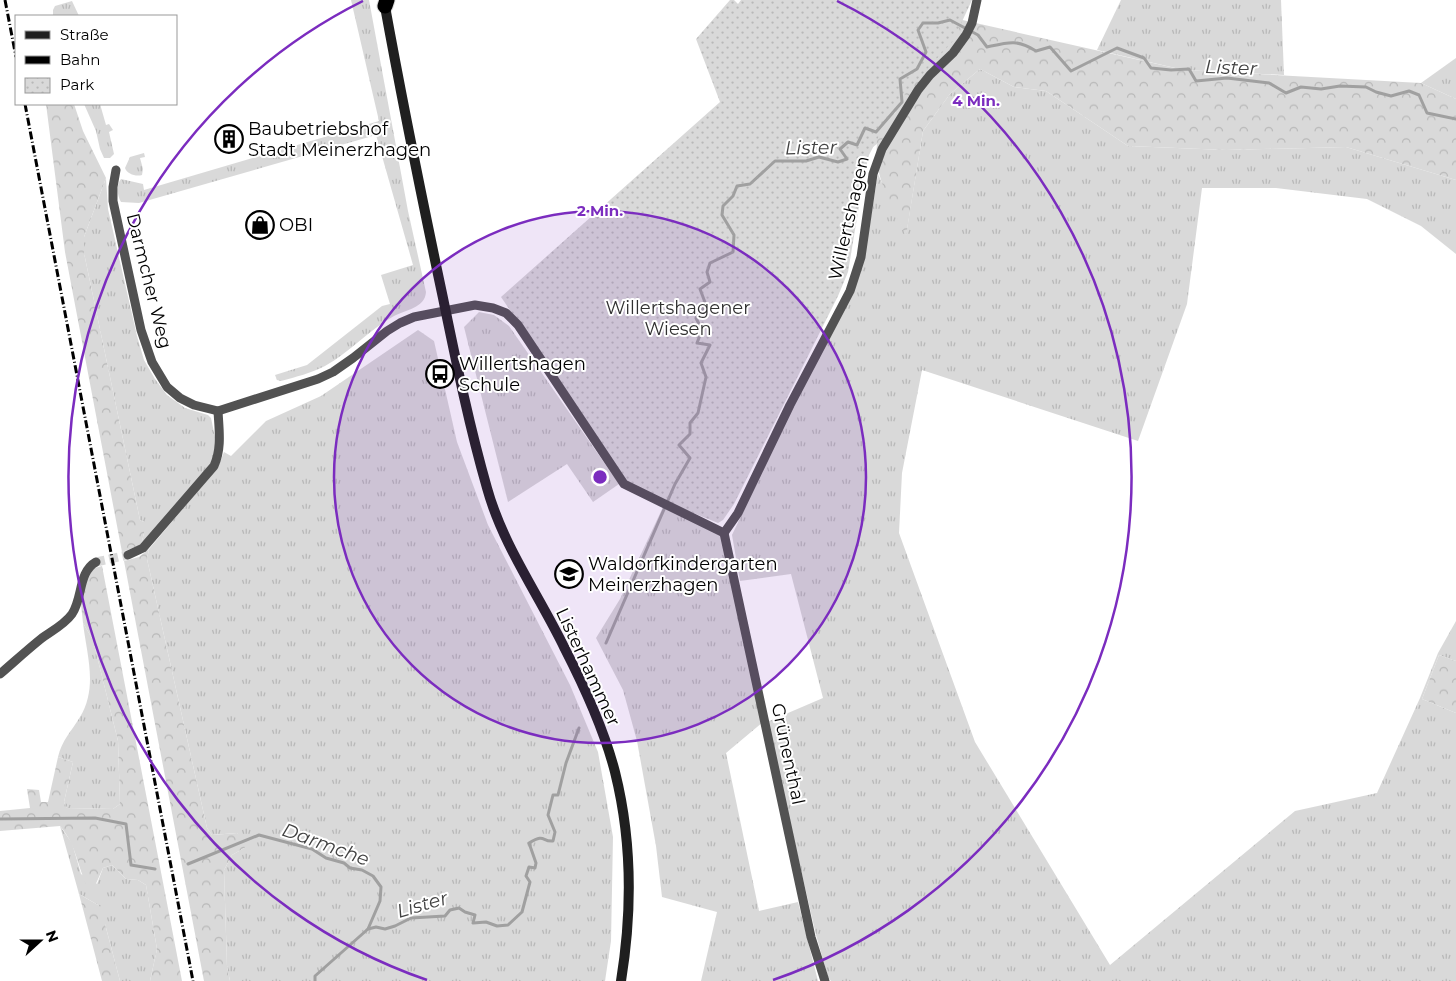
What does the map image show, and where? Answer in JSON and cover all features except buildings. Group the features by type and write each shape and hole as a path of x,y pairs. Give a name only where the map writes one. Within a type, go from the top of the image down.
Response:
{"main road":[{"name":"Listerhammer","path":"385,2 446,311 487,490 504,535 565,647 596,715 615,772 625,826 629,889 626,951 622,981"}],"street":[{"name":"Willertshagen","path":"724,533 738,513 790,405 850,291 861,257 873,174 882,149 918,90 930,75 953,53 966,35 972,23 978,0"},
{"name":"Darmcher Weg","path":"116,170 113,201 116,219 141,330 152,362 168,386 180,398 218,412"},
{"path":"128,556 143,548 214,466 219,456 218,412 318,379 333,372 400,323 414,318 475,305 506,313 518,325 624,484 724,533"},
{"name":"Grünenthal","path":"724,533 811,938 825,981"},
{"path":"0,674 20,655 72,614 78,603 88,568 96,562"}],"green space":[{"path":"351,0 369,0 408,211 426,292 422,302 414,308 394,316 325,366 281,381 277,380 275,375 307,365 382,306 390,304 381,275 413,265 376,135 139,203 121,202 118,193 119,181 121,179 143,184 144,190 379,121"},
{"name":"Willertshagener Wiesen","path":"730,0 734,0 738,4 741,0 972,0 953,41 907,91 869,155 848,272 838,296 734,504 723,520 718,523 634,489 619,472 501,297 720,102 696,39"},
{"path":"1121,0 1281,0 1284,75 1184,70 1097,50"},
{"path":"72,1 79,15 53,15 55,6"},
{"path":"940,15 1184,70 1421,83 1456,99 1456,180 1346,147 1226,150 1128,146 1046,91 1014,87 980,69 950,94 923,131 906,236 881,180 878,168 877,144 857,159 845,137 895,113"},
{"path":"1456,58 1456,99 1421,83"},
{"path":"980,69 1014,87 1046,91 1128,146 1226,150 1346,147 1456,180 1456,254 1421,226 1367,199 1276,188 1202,188 1187,304 1138,441 922,370 902,473 899,533 975,742 1110,965 1295,811 1377,793 1438,653 1456,621 1456,661 1439,655 1422,699 1456,713 1456,981 831,981 828,977 816,935 767,722 823,698 791,574 740,581 732,535 864,259 878,174 906,235 923,131 950,94"},
{"path":"46,105 74,105 83,131 106,178 84,237 84,253 140,520 144,522 141,545 122,552 65,252"},
{"path":"84,105 100,105 106,125 109,124 113,130 109,132 114,154 110,158 104,158 96,131"},
{"path":"144,153 145,157 140,158 143,169 142,175 128,172 125,168 130,157"},
{"path":"106,178 108,209 144,360 167,395 185,408 208,415 211,418 216,442 216,453 210,465 141,545 144,522 140,520 84,253 84,237"},
{"path":"479,312 494,315 509,326 619,484 593,502 567,464 508,502 464,327"},
{"path":"418,330 434,341 457,442 488,525 570,685 598,752 613,837 611,941 605,981 230,981 227,966 224,870 232,855 246,847 237,833 212,835 207,828 147,559 149,549 218,467 224,452 231,456 266,421 321,396"},
{"path":"663,507 721,535 763,722 726,753 759,911 798,902 818,981 701,981 717,912 662,897 656,846 637,741 623,690 596,638 620,599"},
{"path":"149,549 147,559 207,828 212,835 237,833 247,843 246,847 232,855 224,870 227,966 230,981 204,981 124,561 139,557"},
{"path":"102,566 182,981 150,981 157,949 146,885 138,880 126,879 112,865 103,868 94,888 87,886 70,840 60,826 0,831 0,811 30,808 27,789 39,790 41,802 48,802 58,757 73,762 64,802 67,808 113,809 120,804 118,741 93,640 83,623 81,604 90,572"},
{"path":"83,623 93,640 118,741 120,804 113,809 67,808 64,802 73,762 58,757 64,741 80,717 89,694 89,659"},
{"path":"1439,655 1456,661 1456,713 1422,699"},
{"path":"60,826 72,843 81,874 97,884 103,868 112,865 126,879 138,880 146,885 157,949 150,981 120,981 98,905 79,894"},
{"path":"79,894 108,913 105,924 120,981 102,981"}],"waterway":[{"name":"Lister","path":"606,643 675,484 690,458 679,445 690,434 690,423 698,413 706,377 701,363 710,345 697,343 702,330 696,318 706,305 700,289 710,282 707,272 710,263 733,252 734,235 722,215 723,206 733,196 737,186 750,184 775,161 806,161 819,157 838,162 847,159 840,149 848,142 857,145 865,128 876,132 902,102 900,79 917,69 926,52 918,30 923,23 938,23 950,20 978,35 987,47 1013,43 1018,43 1036,51 1050,47 1071,71 1117,48 1144,58 1151,68 1189,69 1196,81 1227,78 1269,83 1286,93 1301,87 1321,89 1340,86 1366,87 1391,96 1409,91 1419,95 1427,113 1456,119"},
{"name":"Lister","path":"315,981 315,976 368,929 376,927 385,929 411,918 445,916 450,910 459,908 475,915 473,923 486,922 497,926 508,925 522,912 530,882 526,876 529,867 535,868 536,863 529,843 541,838 553,841 555,832 548,815 553,795 558,795 566,763 579,728"},
{"name":"Darmche","path":"0,819 95,818 126,824 131,865 155,869"},
{"name":"Darmche","path":"188,864 259,835 312,849 326,858 344,863 350,868 362,870 373,876 381,887 380,901 368,929"}],"tunnel":[{"path":"96,562 128,555"}],"railway":[{"path":"5,0 15,52"},
{"path":"25,105 193,981"}],"place":[{"name":"Baubetriebshof Stadt Meinerzhagen","path":"229,139"},
{"name":"OBI","path":"260,225"},
{"name":"Willertshagen Schule","path":"440,374"},
{"name":"Waldorfkindergarten Meinerzhagen","path":"569,574"}]}
